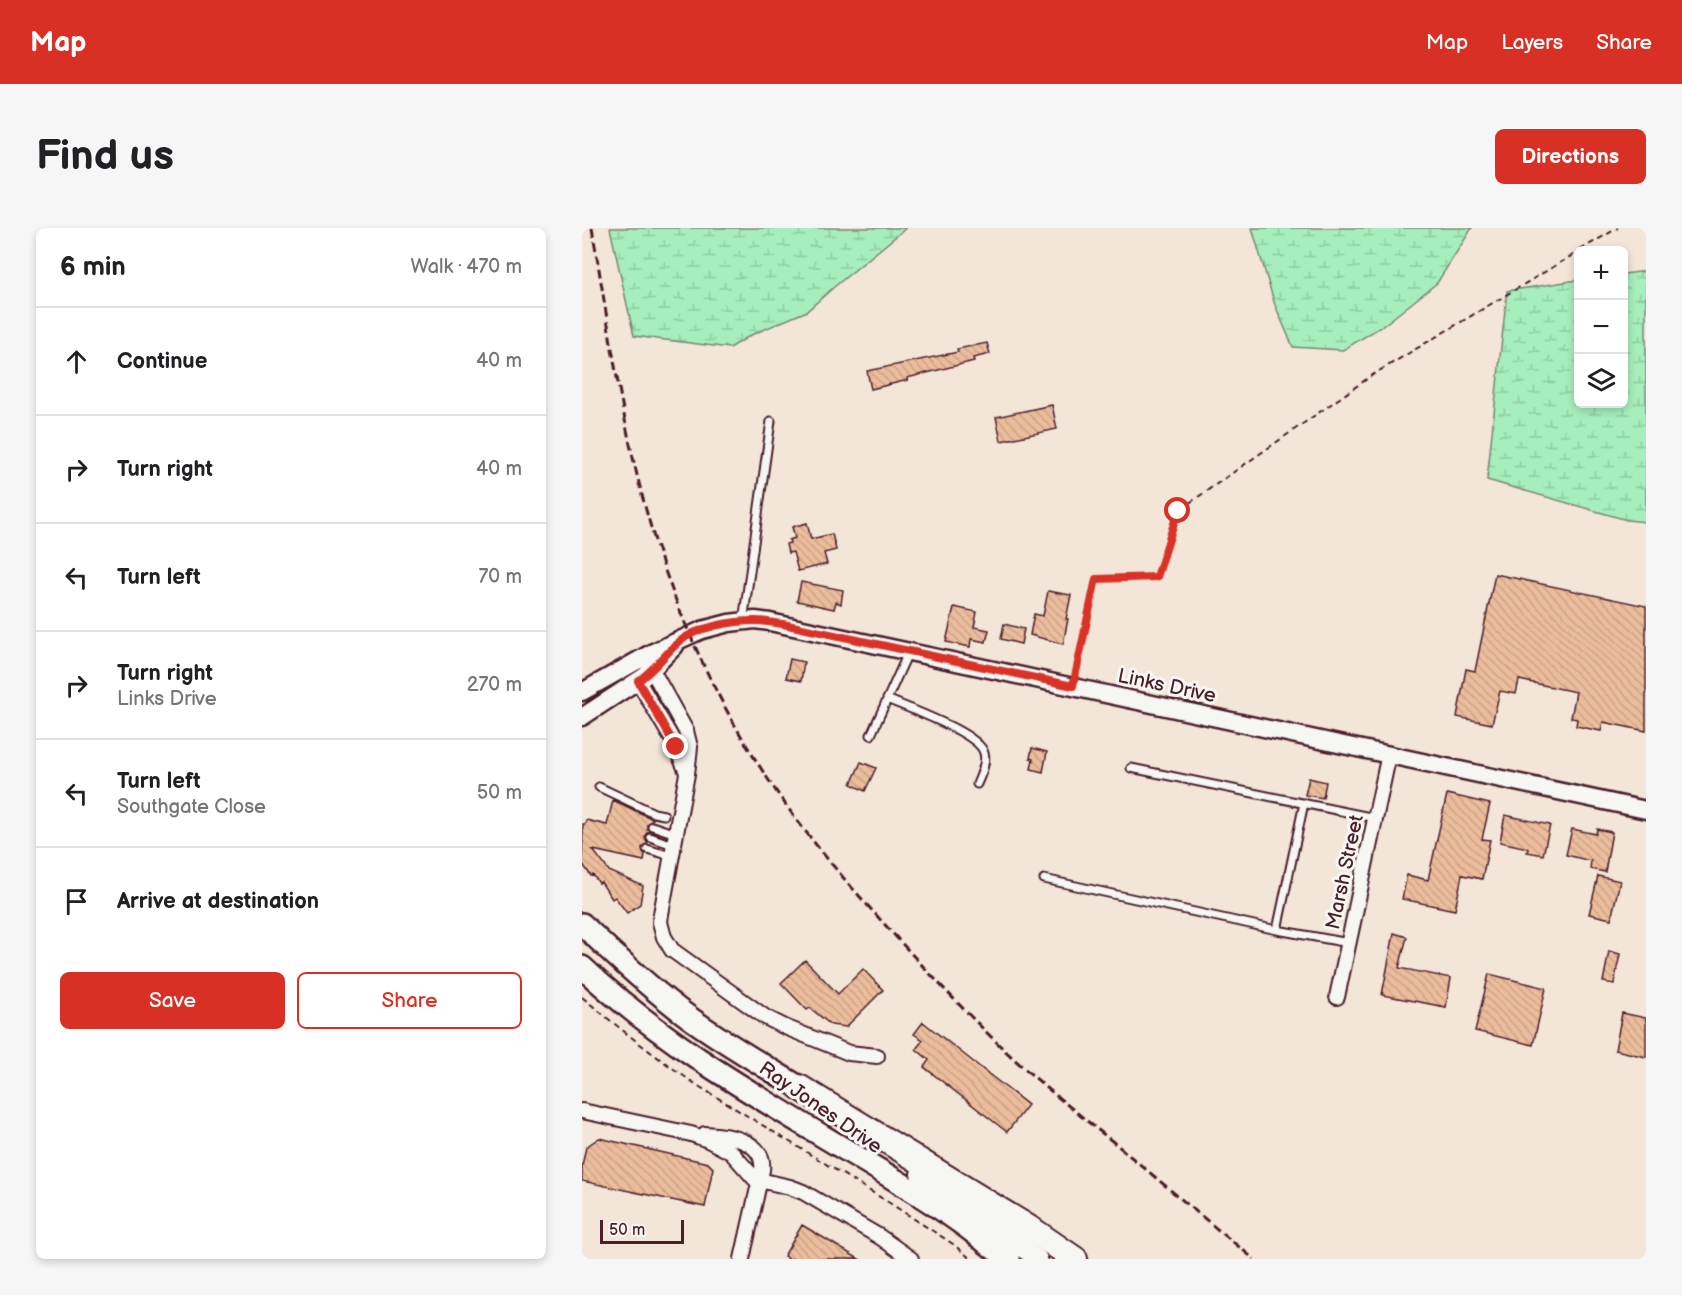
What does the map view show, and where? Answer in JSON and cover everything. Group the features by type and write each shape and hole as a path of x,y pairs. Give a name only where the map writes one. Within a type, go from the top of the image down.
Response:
{"highway":[{"name":"Ray Jones Drive","path":"582,924 641,979 689,1017 742,1053 799,1087"},
{"name":"Ray Jones Drive","path":"582,967 674,1042 734,1082 899,1182 965,1226 1004,1257"},
{"path":"799,1087 1034,1231 1075,1259"}],"main road":[{"name":"Ray Jones Drive","path":"799,1087 860,1134 939,1187 1038,1259"}],"street":[{"name":"Links Drive","path":"582,692 635,662 711,627 755,621 783,624 1646,810"},
{"name":"Links Drive","path":"582,717 638,681 680,641"},
{"path":"635,662 652,670 689,738 687,774 662,902 660,922 664,937 672,950 775,1022 849,1053 877,1056"},
{"path":"635,662 638,681 672,739 687,774"},
{"name":"Marsh Street","path":"1337,997 1389,754"},
{"path":"582,1111 691,1134 718,1144 731,1152 753,1178 809,1195 880,1236 911,1259"},
{"path":"691,1134 725,1136 741,1140 750,1144 758,1152 763,1162 742,1259"}],"lane":[{"path":"743,622 771,421"},
{"path":"871,735 909,651"},
{"path":"887,699 967,734 981,745 985,754 977,784"},
{"path":"1131,768 1376,818"},
{"path":"599,787 654,813 664,815"},
{"path":"1277,930 1304,803"},
{"path":"652,826 673,845"},
{"path":"650,837 673,845"},
{"path":"647,849 673,845"},
{"path":"1044,879 1277,930 1349,943"}],"path":[{"path":"1587,246 1618,228"},
{"path":"1073,686 1096,579 1157,577 1178,511 1374,374 1574,254"},
{"path":"582,997 618,1028 675,1071 888,1202 953,1244 971,1259"}],"green space":[{"path":"610,228 906,228 807,311 751,335 730,348 634,336"},
{"path":"1252,228 1472,228 1437,283 1384,325 1343,350 1293,347 1275,305"},
{"path":"1646,271 1646,522 1627,520 1487,480 1507,291 1574,281 1574,408 1628,408 1628,273"}],"building":[{"path":"987,343 990,354 973,358 974,361 871,389 867,371 958,352 957,349"},
{"path":"1052,405 1057,429 1001,441 996,417"},
{"path":"807,523 811,539 832,534 836,550 824,553 827,564 798,571 793,552 788,553 786,544 795,538 792,527"},
{"path":"1495,574 1646,606 1646,731 1603,722 1601,731 1576,726 1577,719 1571,718 1576,692 1519,680 1516,694 1500,691 1492,724 1457,717 1466,669 1475,671"},
{"path":"801,582 843,590 841,604 836,602 834,609 797,601"},
{"path":"1048,591 1071,595 1063,644 1030,635 1034,614 1043,616"},
{"path":"954,607 977,612 974,627 989,630 986,642 971,639 970,647 946,642"},
{"path":"1004,624 1024,629 1021,644 1001,639"},
{"path":"790,659 804,662 801,681 786,678"},
{"path":"1032,748 1047,752 1043,772 1031,769"},
{"path":"861,762 876,768 865,791 851,784"},
{"path":"1309,778 1326,782 1323,798 1305,795"},
{"path":"1447,794 1490,804 1482,839 1490,840 1482,879 1462,875 1455,910 1402,899 1407,875 1428,880"},
{"path":"613,800 653,819 647,825 650,831 645,836 648,844 642,848 645,854 644,861 593,850 609,871 643,886 640,904 627,913 615,897 612,899 601,882 599,883 593,875 591,876 582,863 583,824 586,820 607,825"},
{"path":"1505,815 1550,825 1543,855 1527,852 1528,848 1500,842"},
{"path":"1572,829 1596,834 1597,829 1612,832 1605,872 1590,869 1591,861 1566,855"},
{"path":"1598,876 1620,881 1611,919 1589,914"},
{"path":"1394,933 1407,937 1399,968 1451,978 1446,1007 1382,995"},
{"path":"1609,951 1620,954 1614,984 1603,982"},
{"path":"805,960 838,994 863,969 883,990 846,1027 831,1025 810,1008 807,1010 781,983"},
{"path":"1489,974 1546,988 1533,1045 1475,1031"},
{"path":"1622,1013 1646,1018 1646,1057 1615,1050"},
{"path":"923,1022 1028,1105 1007,1132 924,1067 929,1060 916,1049 923,1040 914,1034"},
{"path":"599,1138 708,1163 713,1168 705,1207 582,1181 586,1147"},
{"path":"802,1225 859,1259 789,1259 784,1256"}],"railway":[{"path":"592,228 628,436 648,519 686,625 715,688 749,750 816,845 876,915 960,1005 1014,1059 1052,1092 1254,1259"}],"route":[{"path":"676,747 638,681 680,641 702,630 729,623 755,621 783,624 1073,686 1096,579 1157,577 1178,511"}]}
